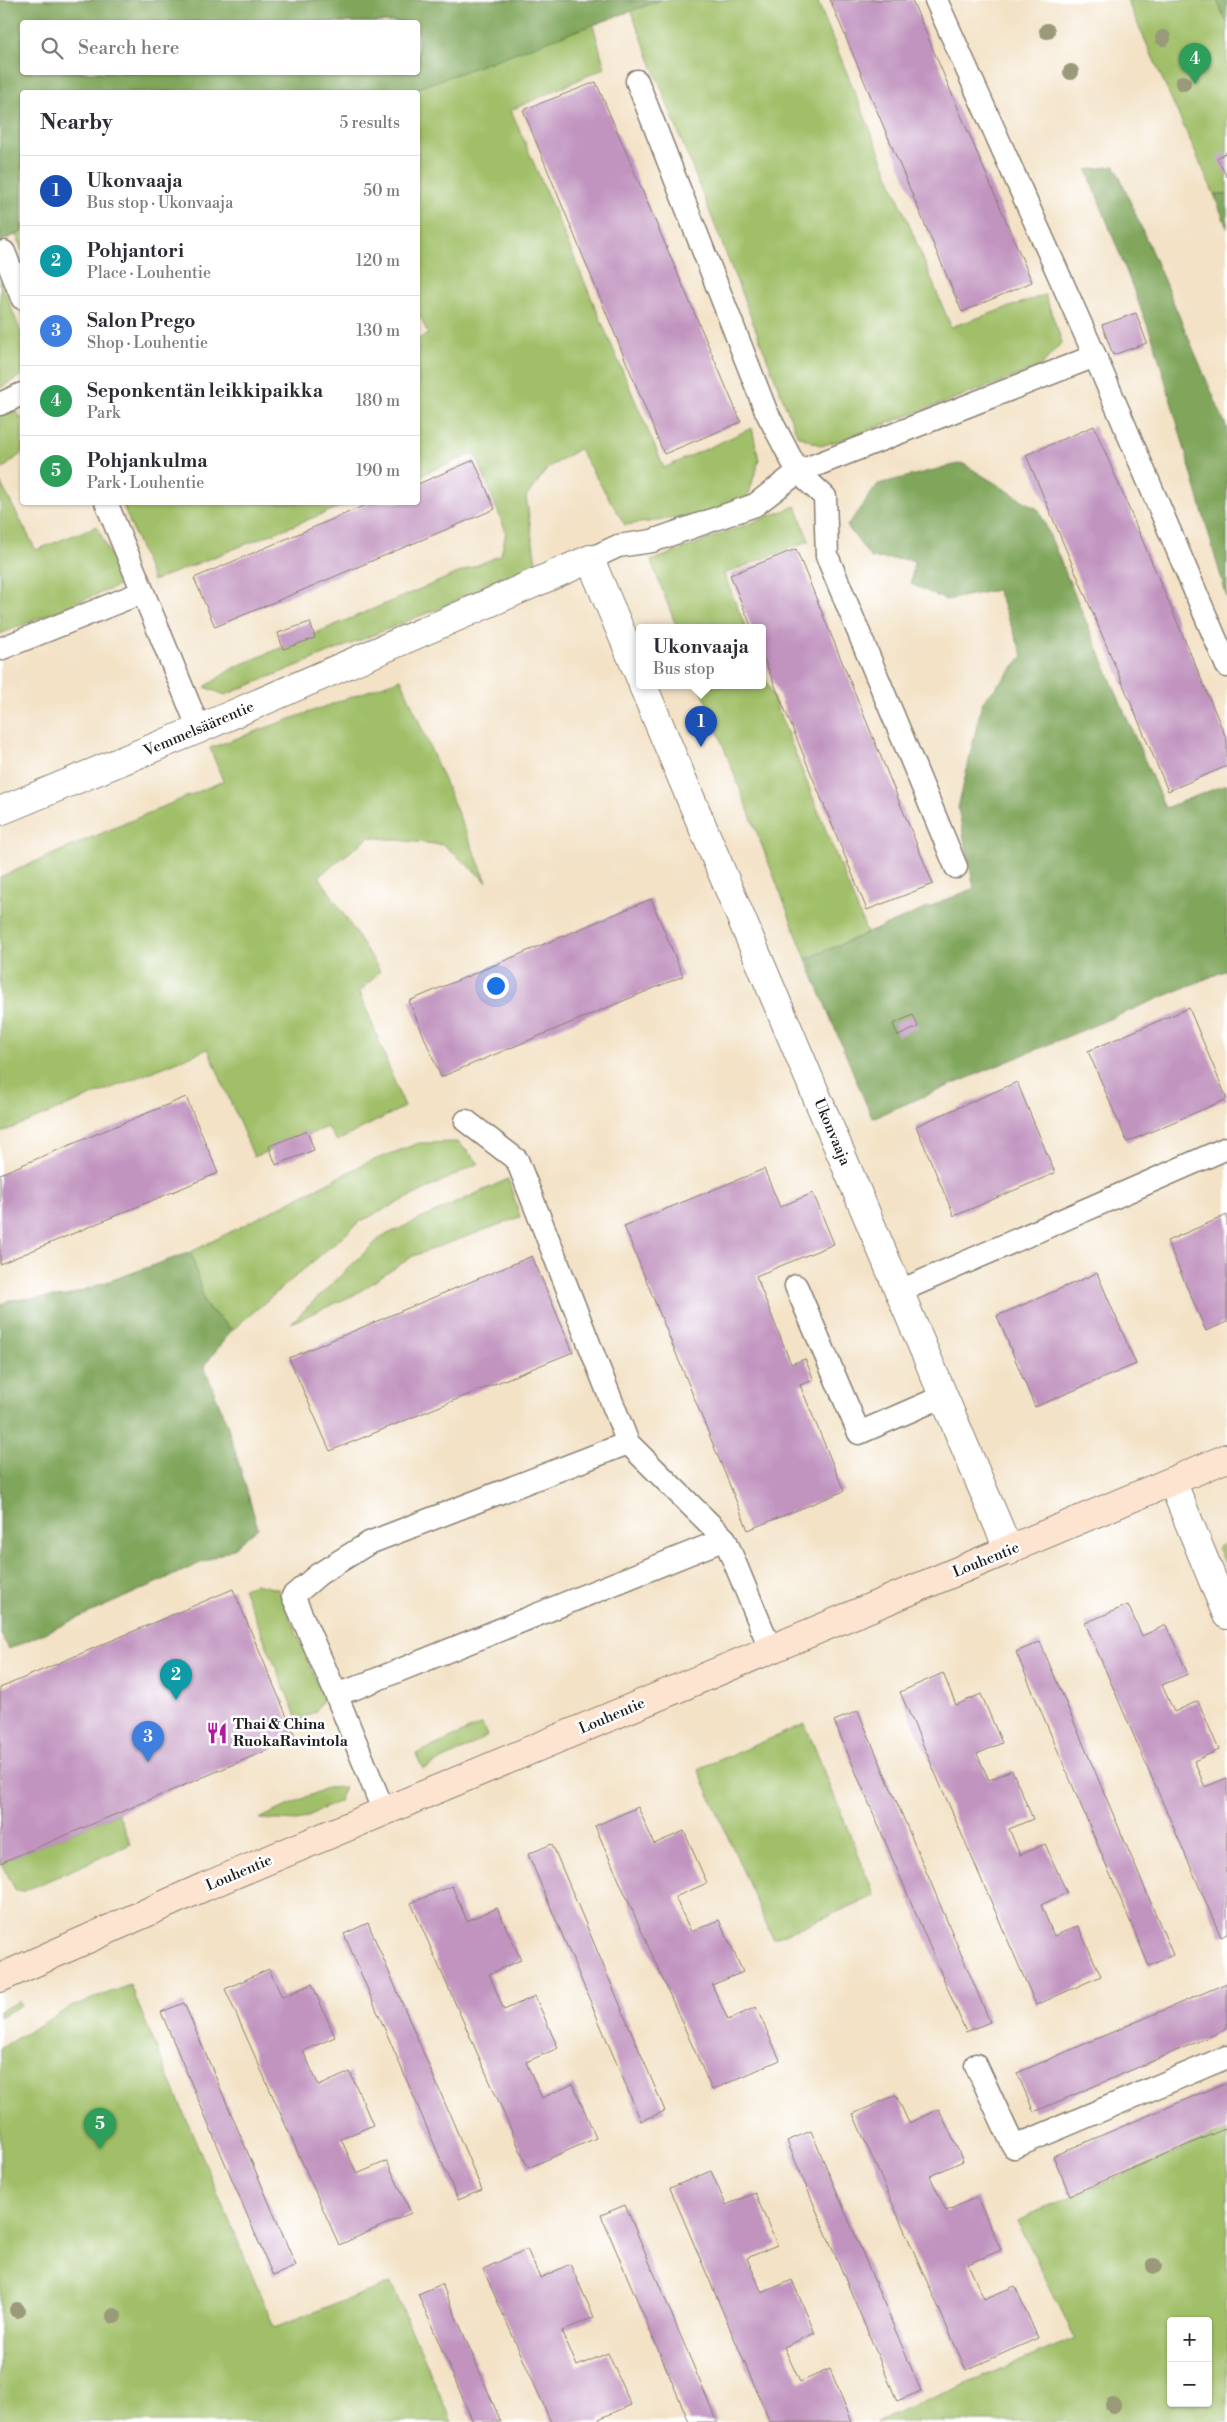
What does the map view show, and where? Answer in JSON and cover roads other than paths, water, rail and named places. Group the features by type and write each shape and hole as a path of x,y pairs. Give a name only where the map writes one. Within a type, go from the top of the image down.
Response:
{"street":[{"name":"Vemmelsäärentie","path":"0,812 200,729 590,559"},
{"path":"590,559 636,668"},
{"name":"Ukonvaaja","path":"644,689 1009,1551"},
{"name":"Louhentie","path":"0,1978 204,1887 770,1648 1009,1551 1227,1458"},
{"path":"1172,1481 1227,1615"}],"lane":[{"path":"936,0 1095,356 1227,666"},
{"path":"637,81 766,411 798,472 825,496 828,556 956,867"},
{"path":"4,252 20,293"},
{"path":"590,559 618,546 652,540 755,505 798,472 1095,356"},
{"path":"0,404 20,395"},
{"path":"107,505 200,729"},
{"path":"0,649 143,592"},
{"path":"466,1121 517,1160 628,1443 726,1539 770,1648"},
{"path":"900,1292 1227,1148"},
{"path":"796,1286 859,1433 944,1396"},
{"path":"384,1812 336,1694 293,1596 319,1574 369,1543 628,1443"},
{"path":"336,1694 354,1689 726,1539"},
{"path":"976,2065 1014,2147 1227,2058"}],"place":[{"name":"Seponkentän leikkipaikka","path":"1195,84"},
{"name":"Ukonvaaja","path":"701,747"},
{"name":"Pohjantori","path":"176,1700"},
{"name":"Thai & China RuokaRavintola","path":"217,1733"},
{"name":"Salon Prego","path":"148,1762"},
{"name":"Pohjankulma","path":"100,2149"}]}
